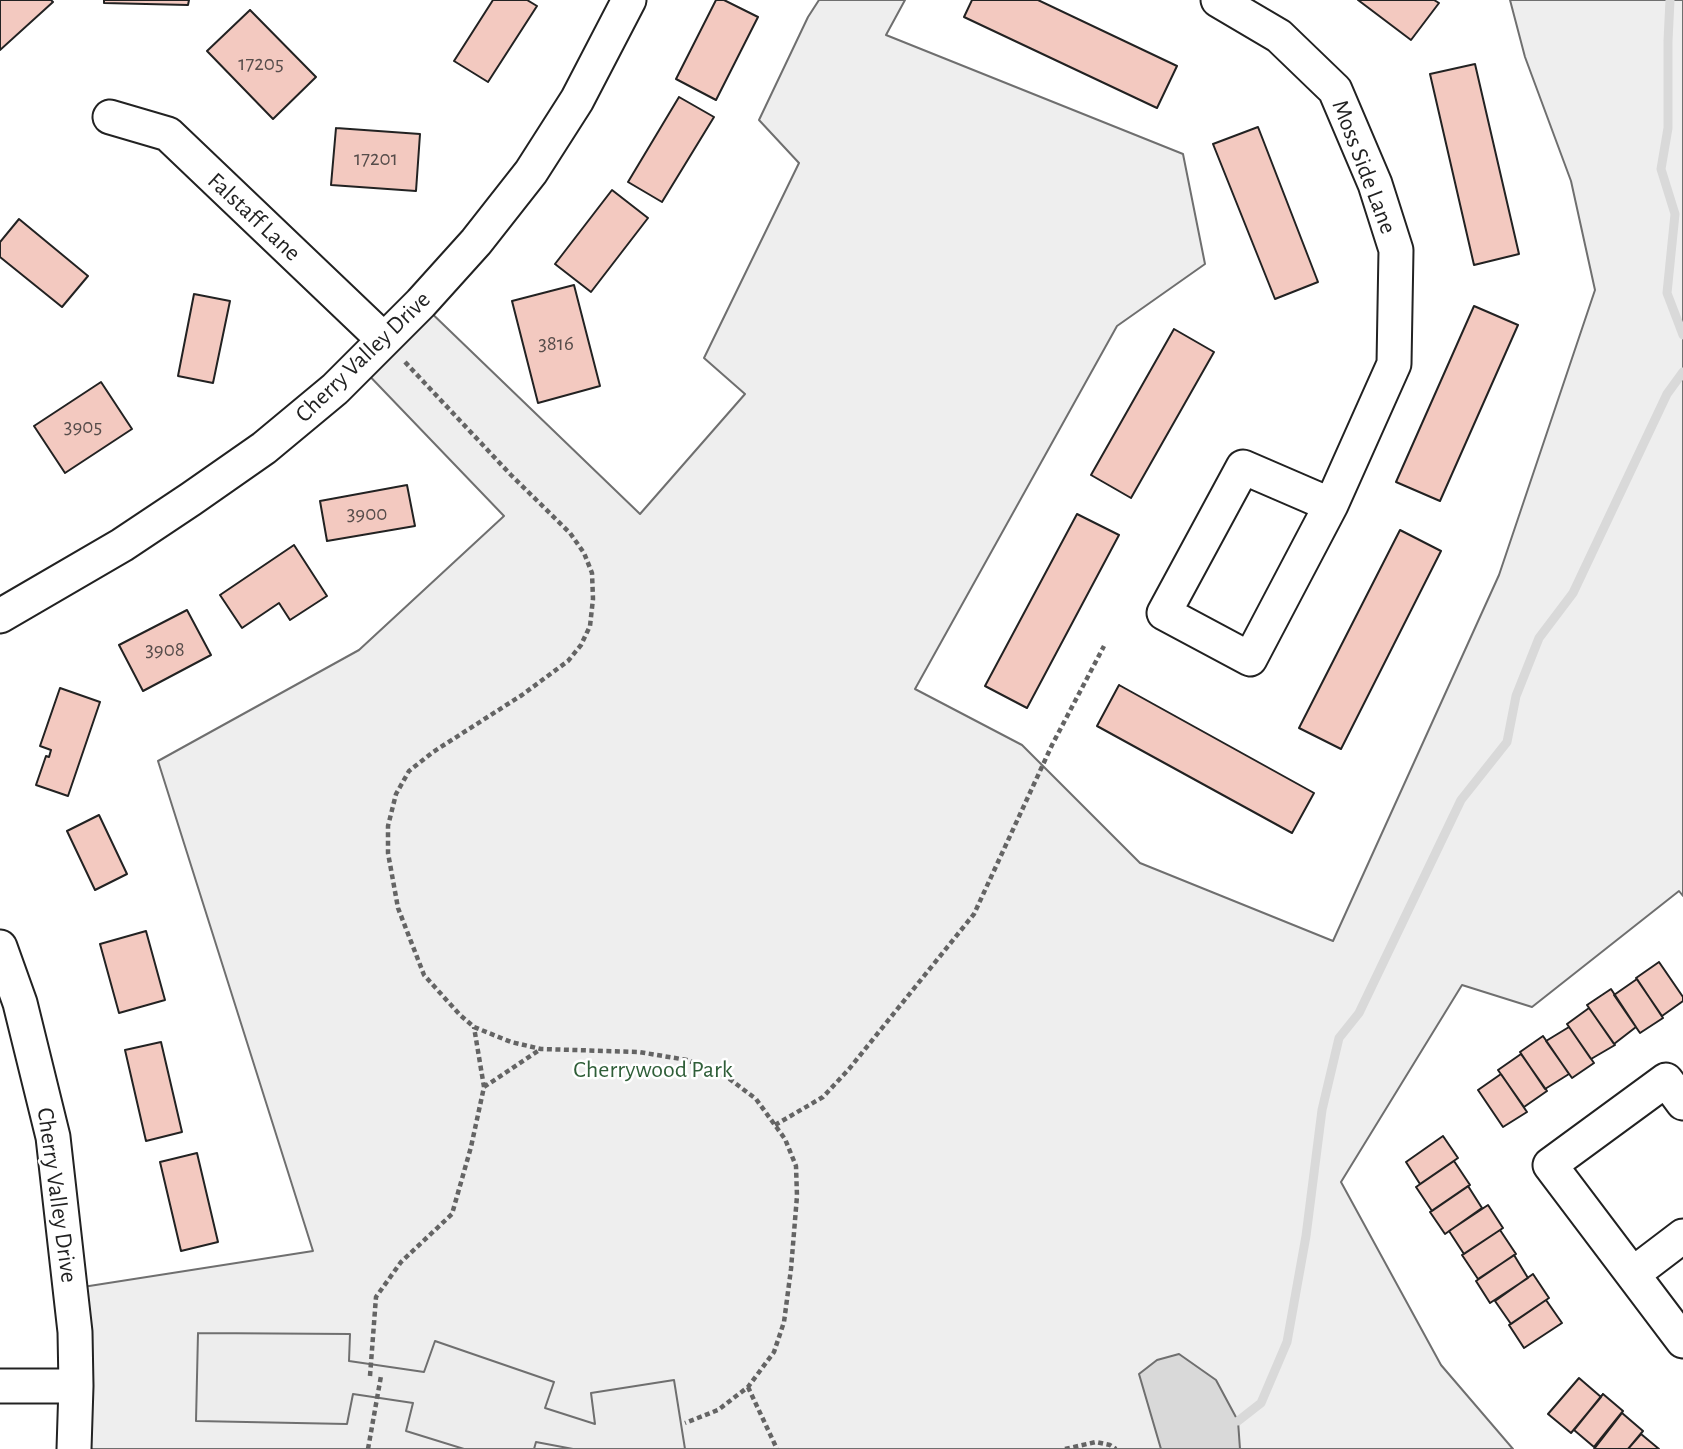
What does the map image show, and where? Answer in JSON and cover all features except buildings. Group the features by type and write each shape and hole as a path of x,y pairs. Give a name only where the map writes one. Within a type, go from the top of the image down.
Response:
{"street":[{"name":"Cherry Valley Drive","path":"0,616 122,545 191,499 264,448 335,389 421,303 476,242 531,172 577,100 629,0"},
{"name":"Moss Side Lane","path":"1218,0 1279,36 1335,90 1375,184 1396,250 1394,364 1331,505 1250,659 1164,613 1243,467 1331,505"},
{"name":"Falstaff Lane","path":"110,117 168,134 384,340"},
{"name":"Cherry Valley Drive","path":"0,947 20,1003 53,1137 75,1332 74,1449"},
{"path":"1683,1103 1666,1080 1550,1164 1683,1341"},
{"path":"1633,1274 1683,1236"},
{"path":"0,1386 76,1386"}],"path":[{"path":"384,340 511,475 570,533 584,553 592,573 590,626 581,645 568,661 522,695 433,752 409,771 396,794 388,826 388,853 398,908 425,975 474,1027 511,1041 541,1049 639,1052 687,1060 727,1077 757,1099 785,1139 796,1166 797,1196 791,1269 784,1322 774,1352 748,1387 718,1410 685,1423"},
{"path":"775,1125 823,1097 849,1069 974,914 1052,745 1104,646"},
{"path":"370,1376 376,1297 401,1262 452,1214 484,1087 474,1027"},
{"path":"484,1087 541,1049"},
{"path":"368,1449 381,1376"},
{"path":"748,1387 777,1449"},
{"path":"1065,1449 1096,1442 1116,1449"}],"green space":[{"name":"Cherrywood Park","path":"819,0 905,0 886,35 1183,154 1205,264 1117,326 915,689 1022,745 1140,863 1333,941 1499,575 1595,290 1571,181 1525,57 1510,0 1683,0 1683,896 1679,891 1532,1007 1462,985 1341,1182 1441,1365 1513,1449 71,1449 70,1289 313,1251 158,761 359,650 504,516 359,365 421,303 640,514 745,394 704,358 799,163 759,120 808,17"}],"shaded area":[{"path":"198,1333 350,1334 349,1361 424,1372 435,1341 554,1382 545,1408 595,1424 591,1393 674,1380 685,1449 573,1449 536,1442 534,1449 464,1449 406,1431 413,1403 353,1394 347,1424 196,1421"},
{"path":"1179,1354 1216,1380 1238,1421 1240,1449 1161,1449 1139,1374 1157,1360"}],"waterway":[{"path":"1670,0 1668,128 1661,169 1675,214 1667,293 1683,335"},
{"path":"1238,1421 1261,1403 1287,1342 1306,1236 1322,1110 1339,1038 1359,1013 1461,800 1507,742 1516,696 1539,638 1573,593 1667,394 1683,372"}]}
